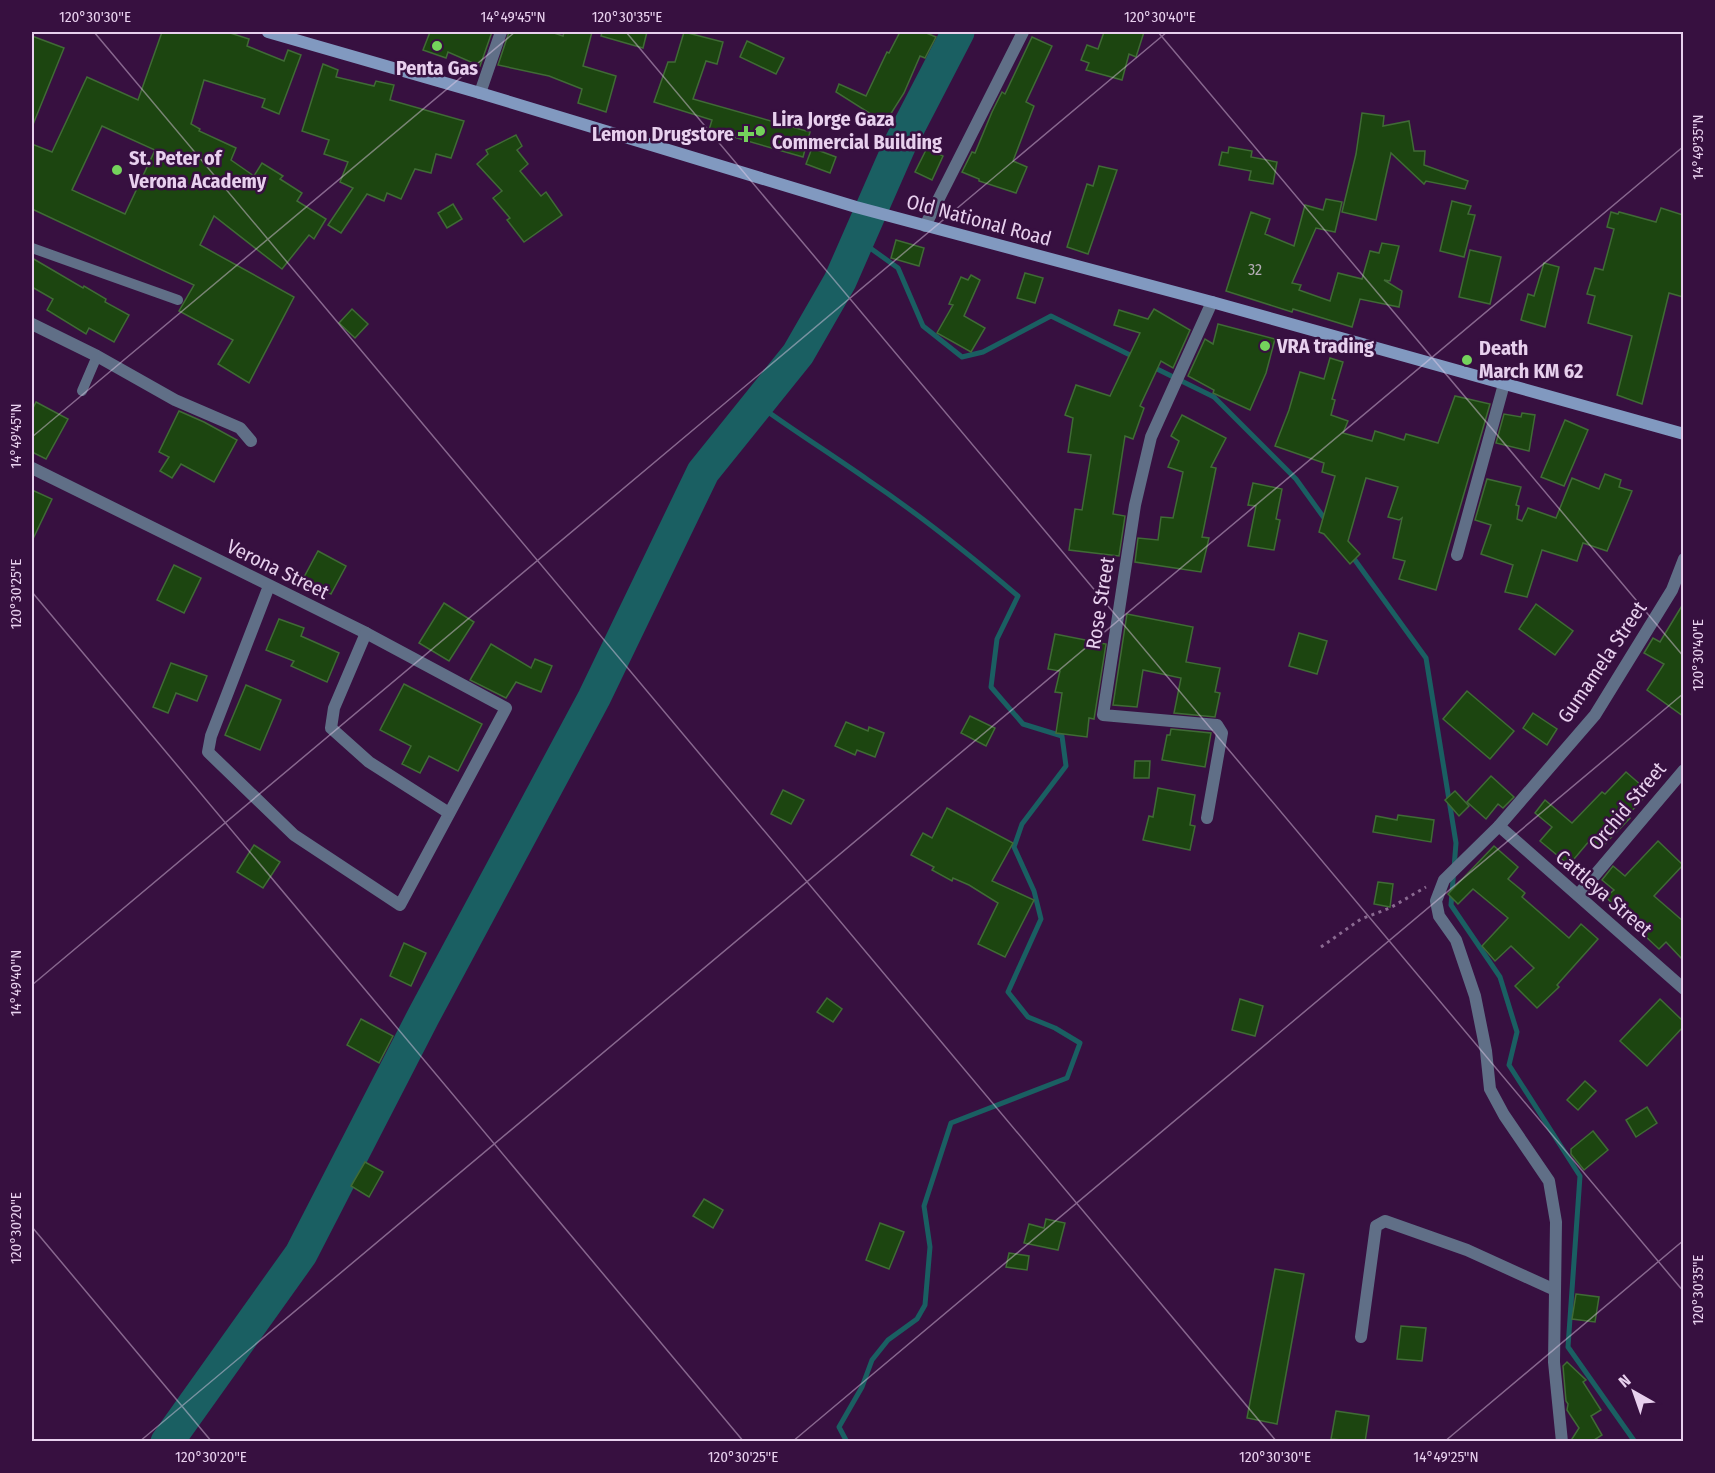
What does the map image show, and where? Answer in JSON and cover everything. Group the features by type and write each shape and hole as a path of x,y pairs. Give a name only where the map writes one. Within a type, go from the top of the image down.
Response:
{"main road":[{"name":"Old National Road","path":"268,32 480,93 891,217 1212,302 1683,434"}],"street":[{"path":"480,93 501,32"},
{"path":"925,226 1023,32"},
{"name":"Rose Street","path":"1207,818 1222,733 1217,725 1103,715 1135,505 1151,437 1212,302"},
{"path":"32,324 97,356 175,400 240,428 251,441"},
{"path":"1457,555 1504,384"},
{"name":"Verona Street","path":"32,468 366,633 506,708 449,813"},
{"name":"Gumamela Street","path":"1443,884 1499,826 1595,715 1672,590 1683,559"},
{"path":"269,586 211,736 208,752 294,835 400,905 449,813 369,762 331,728 334,708 366,633"},
{"name":"Orchid Street","path":"1578,895 1683,770"},
{"name":"Cattleya Street","path":"1499,826 1683,989"},
{"path":"1443,884 1436,901 1439,916 1456,940 1475,996 1486,1051 1490,1089 1504,1115 1549,1181 1556,1222 1554,1362 1562,1442"},
{"path":"1361,1337 1376,1226 1385,1221 1467,1250 1555,1290"}],"lane":[{"path":"32,248 178,300"},
{"path":"82,391 97,356"}],"path":[{"path":"1321,946 1361,919 1390,908 1422,888 1443,884"}],"building":[{"path":"162,32 227,32 249,39 247,46 284,61 288,50 301,55 279,114 262,107 265,99 204,80 191,124 200,129 199,131 236,148 231,160 254,176 262,163 283,176 280,179 302,193 297,201 326,219 314,239 309,235 282,269 214,216 200,245 294,297 249,383 218,364 233,340 179,311 194,285 32,209 32,144 52,152 87,77 138,100","holes":["102,126 155,150 125,214 72,190"]},
{"path":"430,32 492,32 480,66 448,52 446,58 423,50"},
{"path":"509,32 551,32 563,36 564,32 592,32 583,66 616,76 606,112 578,103 582,89 549,76 498,65"},
{"path":"602,32 647,32 643,48 601,36"},
{"path":"684,32 723,42 717,64 706,61 693,99 810,132 803,157 709,130 712,120 654,102 668,62 675,62"},
{"path":"900,32 924,32 936,37 925,58 920,56 904,93 885,123 836,92 839,84 866,96 887,52 889,53"},
{"path":"1104,32 1144,32 1136,57 1129,54 1122,80 1086,70 1089,63 1081,60 1087,45 1098,49"},
{"path":"32,36 64,48 32,127"},
{"path":"1032,37 1052,46 1026,102 1034,106 1013,161 1027,167 1016,193 979,181 962,172 972,152 975,153 992,112 1002,92 1005,94"},
{"path":"747,41 784,58 776,74 740,57"},
{"path":"323,64 338,70 336,77 374,86 376,81 394,85 390,100 464,121 451,158 436,154 431,173 415,169 401,199 387,193 384,201 367,194 341,233 328,225 353,188 340,182 348,162 324,154 329,140 302,131"},
{"path":"1362,113 1384,116 1383,126 1409,121 1414,151 1425,151 1424,165 1468,181 1465,189 1426,181 1424,184 1391,153 1376,220 1342,212 1356,154"},
{"path":"516,135 522,146 517,150 528,164 520,171 541,196 546,192 562,215 524,242 507,220 510,218 493,198 502,191 477,164 488,154 486,150"},
{"path":"1229,147 1252,151 1251,157 1277,162 1273,184 1249,180 1251,171 1219,165 1222,152 1228,153"},
{"path":"812,148 836,157 830,173 806,164"},
{"path":"927,148 943,156 932,180 915,172"},
{"path":"1099,166 1117,170 1088,254 1067,247 1087,184 1093,186"},
{"path":"1326,199 1342,202 1335,232 1316,228 1292,283 1301,285 1299,290 1330,301 1338,273 1362,279 1370,251 1379,253 1382,243 1399,246 1390,281 1384,280 1402,291 1399,307 1360,299 1352,327 1293,309 1292,312 1226,291 1251,212 1270,219 1265,234 1294,246 1305,205 1323,210"},
{"path":"1452,201 1471,206 1468,214 1475,215 1464,257 1440,251"},
{"path":"453,204 462,219 447,228 438,213"},
{"path":"1661,208 1683,215 1683,297 1669,293 1642,404 1617,395 1632,336 1588,323 1595,296 1587,294 1595,268 1603,270 1614,229 1607,227 1611,212 1656,222"},
{"path":"896,240 924,248 919,266 891,258"},
{"path":"1470,250 1501,257 1490,304 1459,297"},
{"path":"32,258 83,288 84,286 106,299 105,302 129,315 114,342 89,328 86,334 47,310 53,299 32,287"},
{"path":"1544,263 1559,267 1545,327 1521,320 1528,294 1534,296"},
{"path":"1025,273 1043,278 1035,303 1017,298"},
{"path":"971,275 980,280 964,316 985,328 971,352 937,333 953,305 949,304 961,277 968,280"},
{"path":"352,309 368,324 355,338 339,323"},
{"path":"1154,309 1190,330 1173,368 1161,361 1140,406 1144,408 1133,439 1125,436 1113,514 1125,516 1119,556 1069,550 1075,509 1082,510 1091,455 1068,452 1073,418 1065,415 1076,385 1110,396 1140,333 1114,325 1119,310 1148,319"},
{"path":"1218,324 1275,339 1266,373 1250,410 1213,393 1214,390 1188,376 1205,339 1213,344"},
{"path":"1330,358 1343,362 1332,399 1335,400 1331,415 1348,421 1343,433 1372,441 1375,431 1404,440 1406,434 1438,443 1455,396 1490,404 1436,590 1399,579 1405,561 1393,558 1402,518 1399,520 1388,517 1398,487 1366,478 1348,541 1360,554 1350,564 1324,534 1319,532 1335,476 1322,472 1324,463 1275,446 1300,372 1324,379"},
{"path":"36,402 68,419 46,459 32,452 32,410"},
{"path":"179,411 237,440 214,482 181,464 172,478 160,471 169,457 159,452"},
{"path":"1522,413 1535,415 1529,451 1496,443 1504,414 1521,417"},
{"path":"1182,415 1226,438 1211,467 1216,468 1202,537 1209,538 1201,572 1135,562 1138,538 1158,540 1161,517 1173,518 1183,472 1168,467 1179,441 1171,436"},
{"path":"1565,420 1588,430 1564,486 1541,477"},
{"path":"1605,474 1621,480 1619,487 1632,491 1607,551 1583,543 1577,561 1542,550 1527,597 1505,592 1513,565 1481,554 1491,525 1475,520 1487,479 1521,487 1516,505 1519,506 1517,519 1522,521 1528,508 1556,518 1572,478 1599,489"},
{"path":"1253,483 1282,489 1276,519 1280,520 1274,550 1248,546 1256,506 1248,505"},
{"path":"32,490 52,499 32,541"},
{"path":"318,551 346,566 331,594 303,579"},
{"path":"174,565 201,578 184,613 157,600"},
{"path":"444,603 474,622 449,661 419,643"},
{"path":"1536,604 1573,631 1555,655 1519,629"},
{"path":"1683,604 1683,716 1647,690 1664,664 1644,653 1653,638 1660,642"},
{"path":"1127,614 1193,627 1186,662 1220,668 1215,692 1220,693 1215,717 1174,713 1181,678 1143,670 1137,707 1113,705"},
{"path":"279,619 304,628 301,636 339,653 327,682 291,666 294,661 266,650"},
{"path":"1299,633 1327,641 1317,674 1289,666"},
{"path":"1055,634 1106,644 1094,719 1089,718 1087,737 1056,733 1062,693 1055,692 1060,671 1048,669"},
{"path":"491,644 531,668 535,659 552,666 541,692 516,682 506,698 470,680"},
{"path":"171,663 207,676 197,701 176,693 168,713 153,707"},
{"path":"404,684 482,724 458,771 429,756 420,773 402,764 411,746 380,730"},
{"path":"246,685 281,700 260,750 225,735"},
{"path":"1467,691 1514,731 1490,759 1443,719"},
{"path":"1533,713 1557,729 1547,745 1523,728"},
{"path":"970,716 995,728 986,746 961,733"},
{"path":"846,722 868,731 869,727 884,733 875,757 857,750 855,755 835,746"},
{"path":"1171,729 1211,733 1205,767 1162,760 1167,735 1170,735"},
{"path":"1135,761 1150,761 1149,778 1134,778"},
{"path":"1626,772 1649,792 1627,816 1630,818 1600,849 1590,840 1569,865 1540,841 1552,827 1535,813 1545,800 1572,823 1602,792 1605,794"},
{"path":"1491,776 1514,797 1503,808 1498,804 1486,819 1467,802"},
{"path":"1158,788 1195,795 1190,825 1195,826 1190,850 1143,840 1149,816 1153,817"},
{"path":"783,790 804,800 791,824 771,814"},
{"path":"1455,791 1469,806 1459,816 1445,800"},
{"path":"947,808 1013,843 992,881 1034,900 1005,957 978,944 998,903 969,885 953,878 952,881 932,870 934,867 911,855 923,833 932,838"},
{"path":"1398,815 1434,820 1431,842 1373,832 1376,816 1397,820"},
{"path":"1658,841 1683,865 1654,896 1683,921 1683,960 1666,942 1659,949 1630,922 1606,897 1614,890 1602,880 1613,866 1625,876"},
{"path":"254,845 280,862 263,888 237,872"},
{"path":"1494,846 1518,867 1508,879 1525,893 1522,897 1569,938 1581,924 1598,939 1557,985 1559,987 1537,1008 1515,986 1534,968 1511,946 1495,961 1482,946 1508,918 1473,889 1458,904 1448,894"},
{"path":"1378,882 1393,884 1390,907 1374,904"},
{"path":"404,943 426,953 411,986 390,976"},
{"path":"827,998 842,1009 833,1022 817,1012"},
{"path":"1240,999 1263,1006 1255,1036 1232,1030"},
{"path":"1660,999 1683,1021 1683,1027 1647,1066 1620,1041"},
{"path":"361,1019 393,1036 379,1063 347,1045"},
{"path":"1585,1081 1596,1091 1578,1110 1567,1100"},
{"path":"1647,1107 1657,1123 1636,1137 1626,1120"},
{"path":"1593,1131 1608,1150 1584,1170 1571,1154 1571,1149"},
{"path":"365,1162 383,1172 369,1197 351,1186"},
{"path":"704,1199 723,1210 713,1228 693,1216"},
{"path":"1046,1219 1065,1223 1058,1250 1024,1243 1029,1224 1044,1228"},
{"path":"880,1223 904,1232 889,1269 866,1260"},
{"path":"1009,1253 1029,1256 1027,1270 1006,1267"},
{"path":"1275,1269 1304,1274 1277,1424 1247,1418"},
{"path":"1576,1294 1599,1297 1595,1322 1572,1319"},
{"path":"1401,1326 1426,1328 1422,1361 1397,1359"},
{"path":"1567,1362 1586,1380 1583,1382 1601,1410 1591,1416 1602,1435 1591,1442 1570,1442 1579,1428 1567,1410 1563,1366"},
{"path":"1336,1411 1369,1416 1365,1442 1331,1439"}],"waterway":[{"path":"167,1442 301,1254 424,1015 594,698 703,472 798,354 840,281 901,142 958,32"},
{"path":"859,240 898,268 923,326 962,357 983,352 1051,316 1134,357"},
{"path":"1153,367 1214,397 1296,479 1327,522"},
{"path":"757,404 907,507 1018,596 997,639 991,687 1023,724 1062,736 1066,766 1022,824 1014,847 1034,891 1041,919 1008,992 1028,1017 1055,1028 1080,1043 1067,1078 951,1123 924,1206 930,1247 925,1305 917,1319 888,1340 872,1360 862,1387 839,1427 847,1442"},
{"path":"1352,556 1426,658 1456,843 1451,905 1500,977 1517,1032 1509,1065 1580,1176 1568,1347 1635,1442"}],"place":[{"name":"Penta Gas","path":"437,46"},
{"name":"Lira Jorge Gaza Commercial Building","path":"760,131"},
{"name":"Lemon Drugstore","path":"746,134"},
{"name":"St. Peter of Verona Academy","path":"117,170"},
{"name":"VRA trading","path":"1265,346"},
{"name":"Death March KM 62","path":"1467,360"}]}
